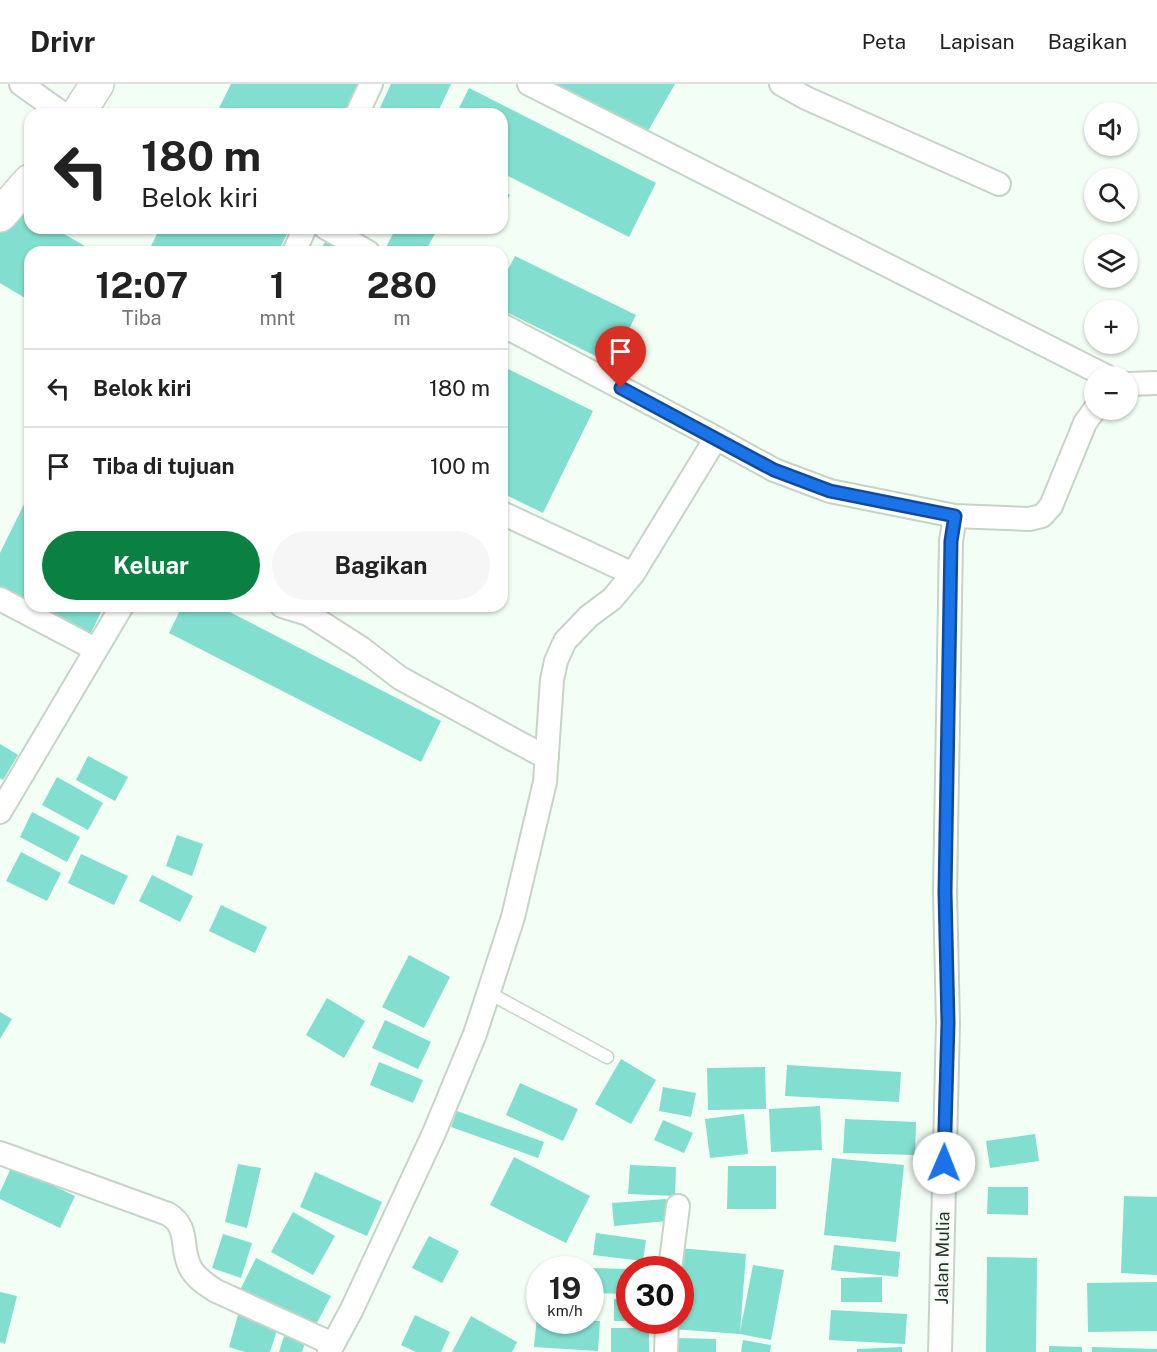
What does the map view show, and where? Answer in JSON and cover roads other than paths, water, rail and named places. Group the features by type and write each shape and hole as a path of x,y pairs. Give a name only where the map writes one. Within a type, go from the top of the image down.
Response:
{"main road":[{"path":"82,108 97,84"},
{"path":"0,215 24,188"}],"street":[{"path":"21,84 55,108"},
{"path":"360,108 371,84"},
{"path":"529,84 1086,366"},
{"path":"781,84 806,98 999,184"},
{"path":"336,234 358,246"},
{"path":"508,329 774,470 830,491 955,516 1029,519 1042,516 1051,506 1087,420"},
{"path":"1138,384 1157,383"},
{"path":"0,1153 168,1214 180,1225 184,1234 187,1260 192,1271 201,1281 216,1291 331,1348 352,1309 434,1134 475,1034 489,993 513,917 544,782 552,680 556,661 565,641 589,616 612,599 633,574 716,438"},
{"path":"508,516 633,574"},
{"name":"Jalan Mulia","path":"940,1352 948,1023 945,892 951,541 955,516"},
{"path":"0,599 24,612"},
{"path":"25,612 95,649"},
{"path":"0,812 118,612"},
{"path":"302,612 361,648 400,678 547,758"},
{"path":"672,1256 678,1206"},
{"path":"666,1352 667,1334"}],"lane":[{"path":"489,993 607,1057"}]}
